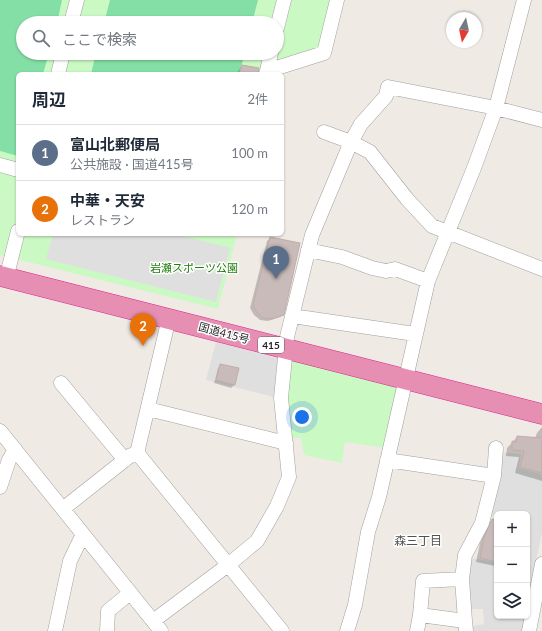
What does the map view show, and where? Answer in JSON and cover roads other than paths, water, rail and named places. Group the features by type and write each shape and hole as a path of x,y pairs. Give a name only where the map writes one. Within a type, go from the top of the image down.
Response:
{"highway":[{"name":"国道415号","path":"3,269 169,318 286,343"},
{"name":"国道415号","path":"3,269 406,374 542,414"},
{"name":"国道415号","path":"406,374 542,403"}],"street":[{"path":"73,16 77,0"},
{"path":"280,16 284,0"},
{"path":"270,72 324,53 337,0"},
{"path":"347,631 356,605 368,532 379,497 428,281 474,168 496,108 524,0"},
{"path":"58,72 61,60"},
{"path":"267,72 270,60"},
{"path":"0,432 64,508 158,628 257,541 276,506 289,477 281,398 286,343 308,250 312,235 351,142 361,124 386,96 388,87 496,108 542,120"},
{"path":"324,132 351,142 370,152 407,199 432,226 542,269"},
{"path":"0,165 16,169"},
{"path":"3,269 16,236"},
{"path":"308,250 342,257 372,268 386,271 395,269 428,281"},
{"path":"292,316 415,334"},
{"path":"169,318 138,454 282,631"},
{"path":"60,383 125,460"},
{"path":"148,408 286,443"},
{"path":"420,615 466,626 462,579 465,555 482,523 494,476 496,448"},
{"path":"0,484 15,449"},
{"path":"64,508 138,449"},
{"path":"387,460 494,476"},
{"path":"55,631 70,561 83,534"},
{"path":"529,631 542,564"},
{"path":"417,631 423,581 462,579"},
{"path":"106,631 108,611 130,593"}],"place":[{"name":"富山北郵便局","path":"276,279"},
{"name":"中華・天安","path":"143,346"}],"district":[{"name":"森三丁目","path":"418,541"}],"park label":[{"name":"岩瀬スポーツ公園","path":"194,268"}]}
